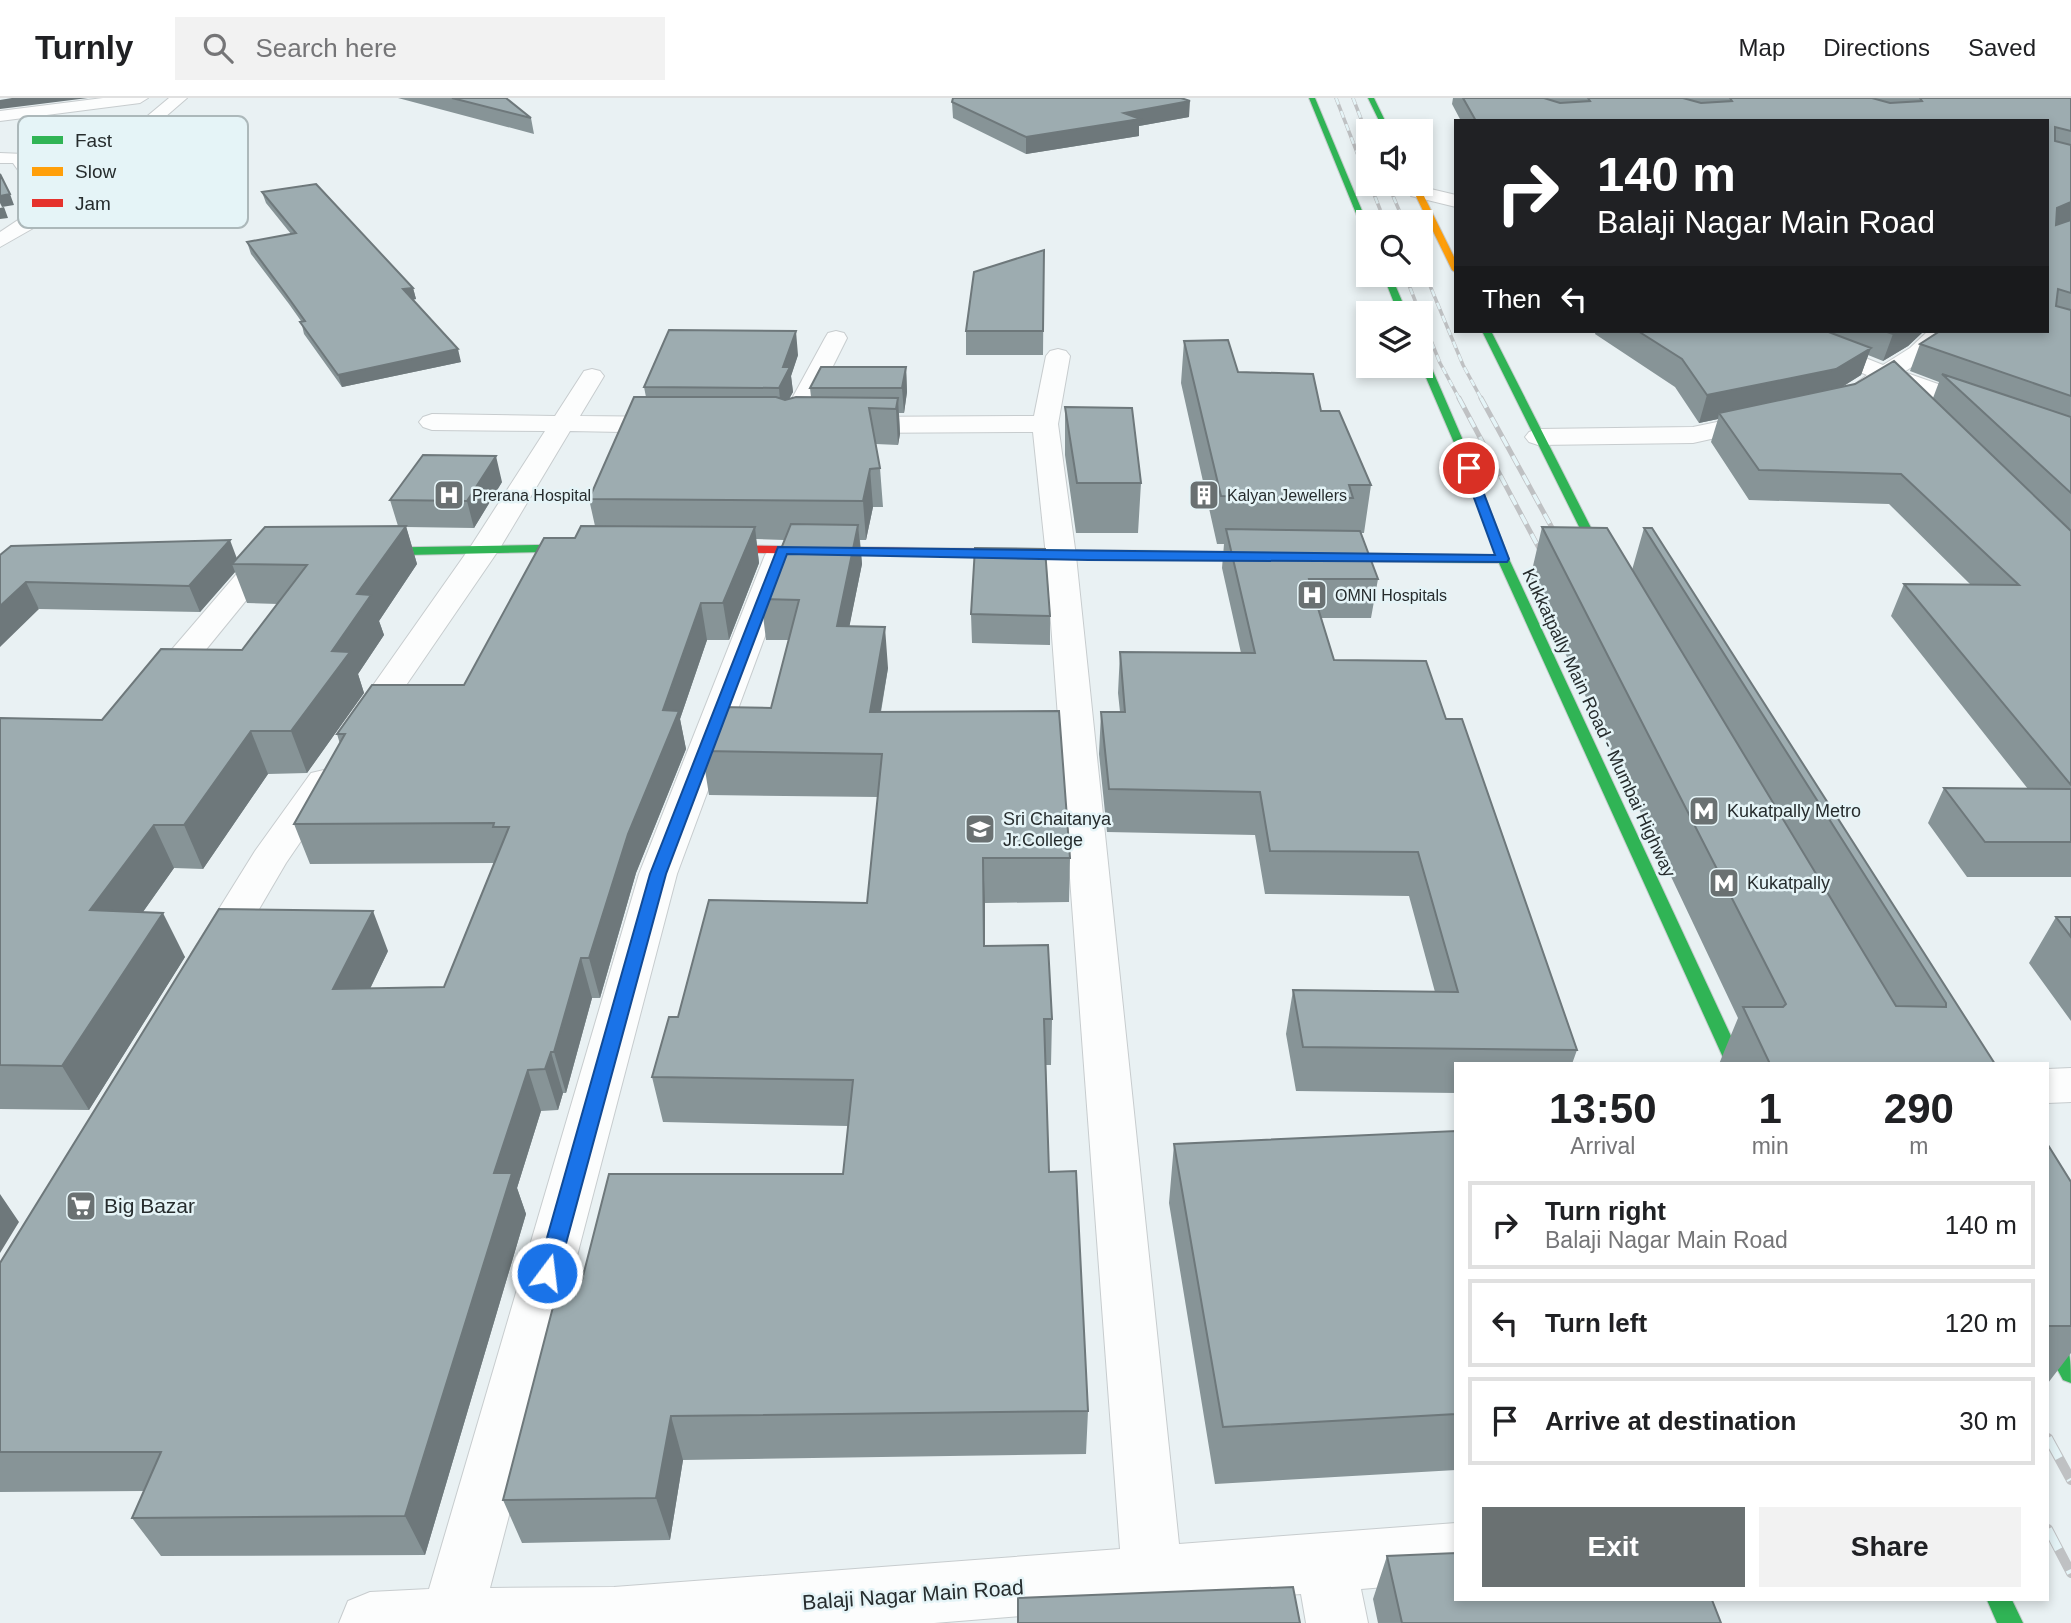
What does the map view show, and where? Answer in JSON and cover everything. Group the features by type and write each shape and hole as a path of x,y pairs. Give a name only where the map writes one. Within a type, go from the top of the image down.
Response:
{"main road":[{"path":"1312,98 1358,210"},
{"path":"1371,98 1381,119"},
{"path":"1420,196 1454,266"},
{"path":"1487,333 1615,585"},
{"name":"Kukkatpally Main Road - Mumbai Highway","path":"1431,378 1460,445 1503,559 1734,1062"},
{"path":"350,552 485,548 607,549"},
{"path":"688,549 1061,556 1503,559"},
{"path":"2049,1336 2071,1373"},
{"path":"1999,1601 2010,1623"}],"street":[{"path":"0,116 72,102 140,98"},
{"path":"157,116 179,98"},
{"path":"0,158 18,158"},
{"path":"1433,194 1454,200"},
{"path":"0,241 21,228"},
{"path":"1784,333 1886,374 2071,440"},
{"path":"1835,405 1918,353 1934,333"},
{"path":"790,426 836,338"},
{"path":"1058,356 1045,424 1061,556 1152,1577"},
{"path":"1886,374 1925,412"},
{"path":"196,980 269,860 485,548 592,376"},
{"path":"1538,437 1693,435 1783,416"},
{"path":"432,422 697,425"},
{"path":"764,425 1045,424"},
{"path":"451,1619 658,874 782,550"},
{"path":"161,683 265,554"},
{"path":"2049,1086 2071,1085"},
{"name":"Balaji Nagar Main Road","path":"370,1623 451,1619 614,1620 1454,1552"},
{"path":"1325,1561 1337,1623"}],"building":[{"path":"452,98 506,98 531,118"},
{"path":"953,98 1181,98 1190,101 1124,113 1140,119 1026,137 952,102"},
{"path":"1463,98 1544,98 1560,103 1590,101 1588,98 1683,98 1701,103 1732,101 1730,98 1872,98 1890,103 1922,101 1920,98 2071,98 2071,131 2055,127 2055,141 2071,145 2071,202 2057,208 2056,225 2071,220 2071,293 2058,289 2056,306 2071,310 2071,396 1920,344 1937,333 2049,333 2049,119 1475,119"},
{"path":"0,174 10,194 0,196"},
{"path":"316,184 413,288 403,289 458,349 338,375 300,322 305,321 247,242 296,233 262,192"},
{"path":"1044,250 1043,331 966,331 974,272"},
{"path":"669,330 796,331 783,367 790,367 779,388 644,387"},
{"path":"1641,333 1831,333 1871,348 1836,369 1707,395 1682,359"},
{"path":"1228,340 1238,372 1313,374 1321,411 1339,411 1371,485 1349,485 1353,498 1221,496 1184,341"},
{"path":"1894,361 2071,531 2071,785 1904,584 2019,585 1901,474 1759,470 1719,413 1855,384"},
{"path":"821,367 906,367 902,388 810,388"},
{"path":"1942,374 2071,417 2071,493"},
{"path":"634,397 776,397 785,400 796,397 898,398 896,409 869,408 880,468 870,469 863,501 589,499"},
{"path":"1065,407 1132,408 1141,483 1077,483"},
{"path":"423,455 496,456 467,501 390,500"},
{"path":"791,524 858,525 837,626 885,627 870,712 1059,711 1070,858 983,858 984,946 1048,945 1052,1019 1044,1019 1049,1172 1076,1171 1088,1411 671,1416 656,1498 503,1500 560,1280 582,1280 609,1174 843,1174 853,1080 652,1077 669,1017 678,1017 709,900 867,903 882,754 702,751 719,707 771,708 799,600 761,599"},
{"path":"406,526 357,594 371,595 332,651 350,652 291,731 251,731 184,825 154,825 90,910 163,913 62,1066 0,1065 0,718 102,720 161,649 242,650 307,565 232,564 265,527"},
{"path":"581,526 755,527 723,603 701,603 663,710 679,711 628,834 589,958 581,958 554,1052 551,1052 545,1069 528,1070 494,1173 512,1173 405,1516 132,1518 161,1452 0,1452 0,1263 219,909 373,911 333,989 444,987 509,827 493,827 494,823 294,824 345,734 337,734 372,685 464,685 544,538 575,538"},
{"path":"1542,527 1607,528 1896,1006 1946,1007 1946,1003 1644,528 1652,528 1994,1062 1769,1062 1743,1007 1783,1007 1786,1004"},
{"path":"1226,529 1360,531 1378,579 1309,579 1334,660 1426,661 1446,719 1462,719 1577,1050 1303,1047 1293,990 1458,992 1418,852 1270,851 1260,792 1109,789 1101,712 1125,712 1120,652 1255,653"},
{"path":"230,540 189,586 26,582 0,606 0,555 11,546"},
{"path":"975,548 1045,549 1050,616 971,614"},
{"path":"1944,788 2071,789 2071,842 1985,842"},
{"path":"2056,917 2071,917 2071,937"},
{"path":"1454,1131 1454,1414 1223,1427 1174,1144"},
{"path":"2049,1147 2071,1182 2071,1326 2049,1326"},
{"path":"1454,1553 1454,1601 1712,1601 1721,1623 1402,1623 1387,1556"},
{"path":"1293,1587 1300,1623 1018,1623 1018,1598"}],"railway":[{"path":"1336,98 1356,150"},
{"path":"1353,98 1361,119"},
{"path":"1375,196 1380,210"},
{"path":"1393,196 1399,210"},
{"path":"1410,287 1415,301"},
{"path":"1431,287 1463,365 1482,400"},
{"path":"1433,346 1460,400"},
{"path":"1459,398 1548,565"},
{"path":"1481,398 1562,546"},
{"path":"2049,1440 2071,1480"},
{"path":"2049,1531 2071,1573"}],"traffic: fast":[{"path":"1312,98 1358,210"},
{"path":"1371,98 1381,119"},
{"path":"1392,287 1398,301"},
{"path":"1487,333 1608,573"},
{"path":"1431,378 1460,445 1503,559 1734,1062"},
{"path":"360,552 591,548"},
{"path":"991,553 1503,559"},
{"path":"2049,1335 2071,1373"},
{"path":"1999,1601 2010,1623"}],"traffic: slow":[{"path":"1420,196 1454,266"}],"traffic: jam":[{"path":"707,549 991,553"}],"place":[{"name":"Prerana Hospital","path":"449,495"},
{"name":"Kalyan Jewellers","path":"1204,495"},
{"name":"OMNI Hospitals","path":"1312,595"},
{"name":"Kukatpally Metro","path":"1704,811"},
{"name":"Sri Chaitanya Jr.College","path":"980,829"},
{"name":"Kukatpally","path":"1724,883"},
{"name":"Big Bazar","path":"81,1206"}],"route":[{"path":"547,1273 658,874 782,550 1088,556 1503,559 1469,468"}]}
